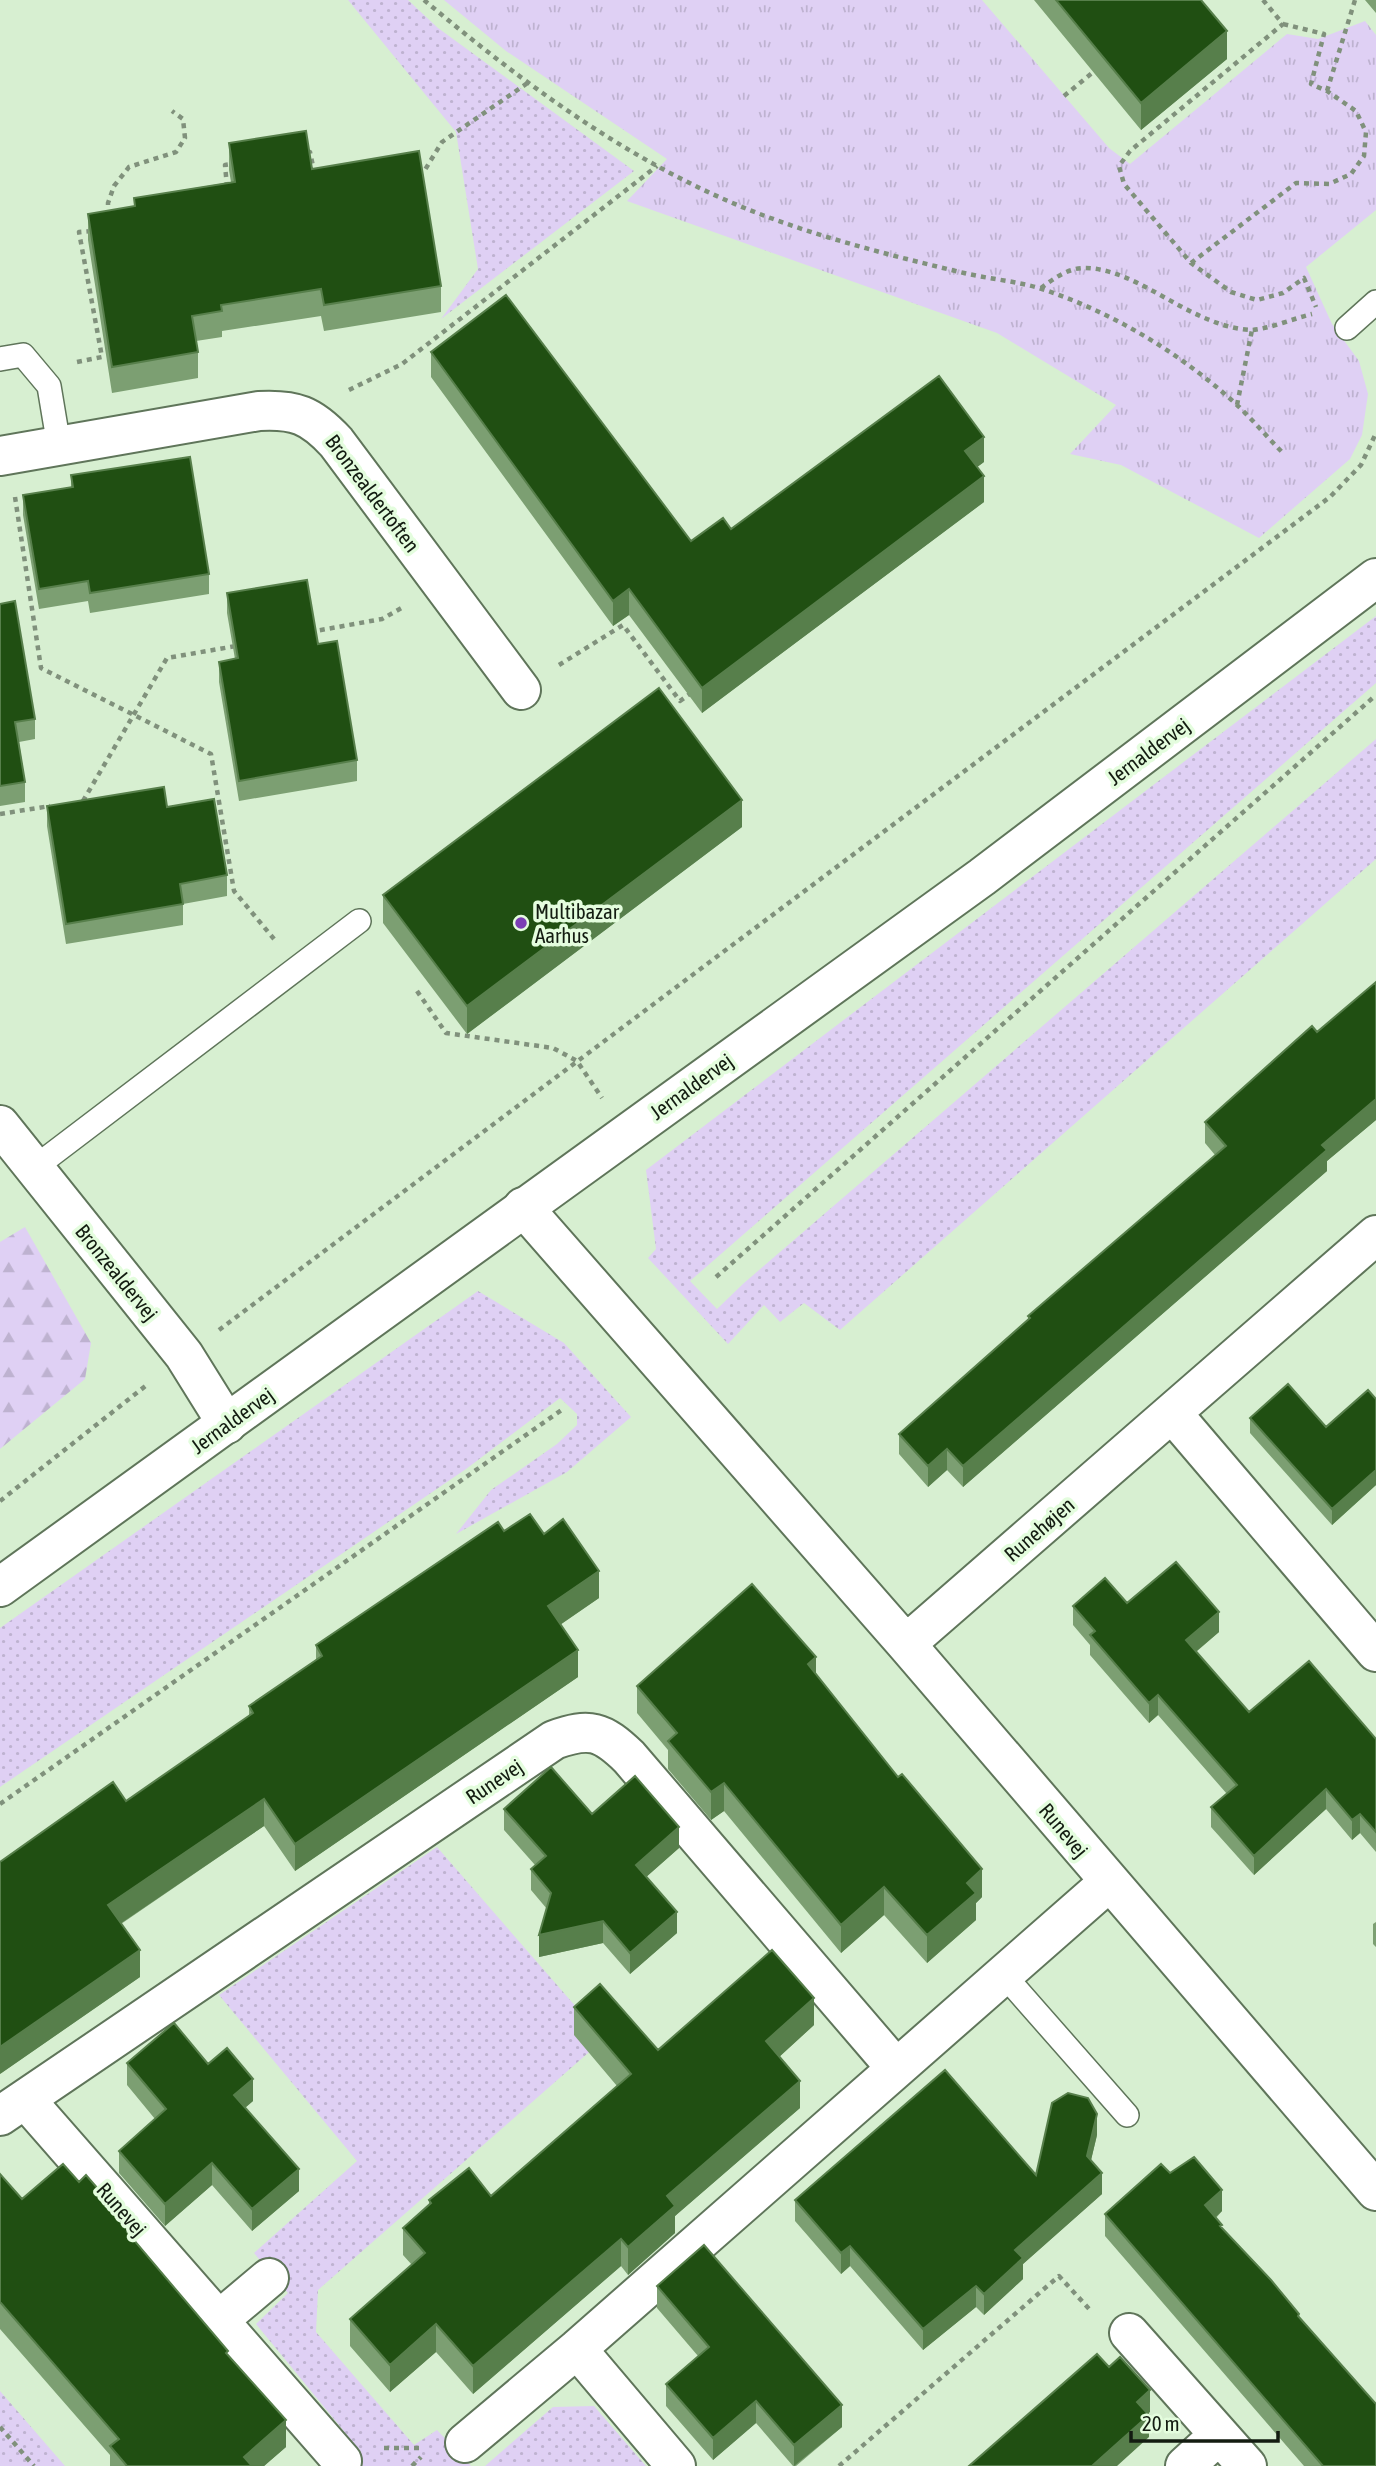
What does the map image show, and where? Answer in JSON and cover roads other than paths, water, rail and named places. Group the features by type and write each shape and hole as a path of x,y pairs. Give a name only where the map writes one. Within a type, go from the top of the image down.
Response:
{"street":[{"name":"Bronzealdertoften","path":"59,446 259,411 281,410 301,414 320,424 521,690"},
{"path":"4,455 59,446"},
{"name":"Jernaldervej","path":"0,1587 982,877 1376,578"},
{"name":"Bronzealdervej","path":"0,1125 184,1355 227,1424"},
{"name":"Runevej","path":"523,1207 906,1644 1376,2191"},
{"name":"Runehøjen","path":"906,1644 1376,1235"},
{"path":"1172,1413 1376,1652"},
{"name":"Runevej","path":"342,2461 219,2320 13,2107 554,1740 576,1732 596,1732 614,1743 629,1757 895,2067"},
{"path":"466,2443 577,2349 895,2067 1109,1882"},
{"path":"219,2320 269,2278"},
{"path":"1129,2333 1247,2466"},
{"path":"577,2349 676,2466"},
{"path":"1185,2466 1219,2435"}],"lane":[{"path":"1347,328 1376,302"},
{"path":"0,359 23,355 49,386 59,446"},
{"path":"34,1168 359,921"},
{"path":"1003,1974 1127,2115"}],"place":[{"name":"Multibazar Aarhus","path":"521,923"}]}
